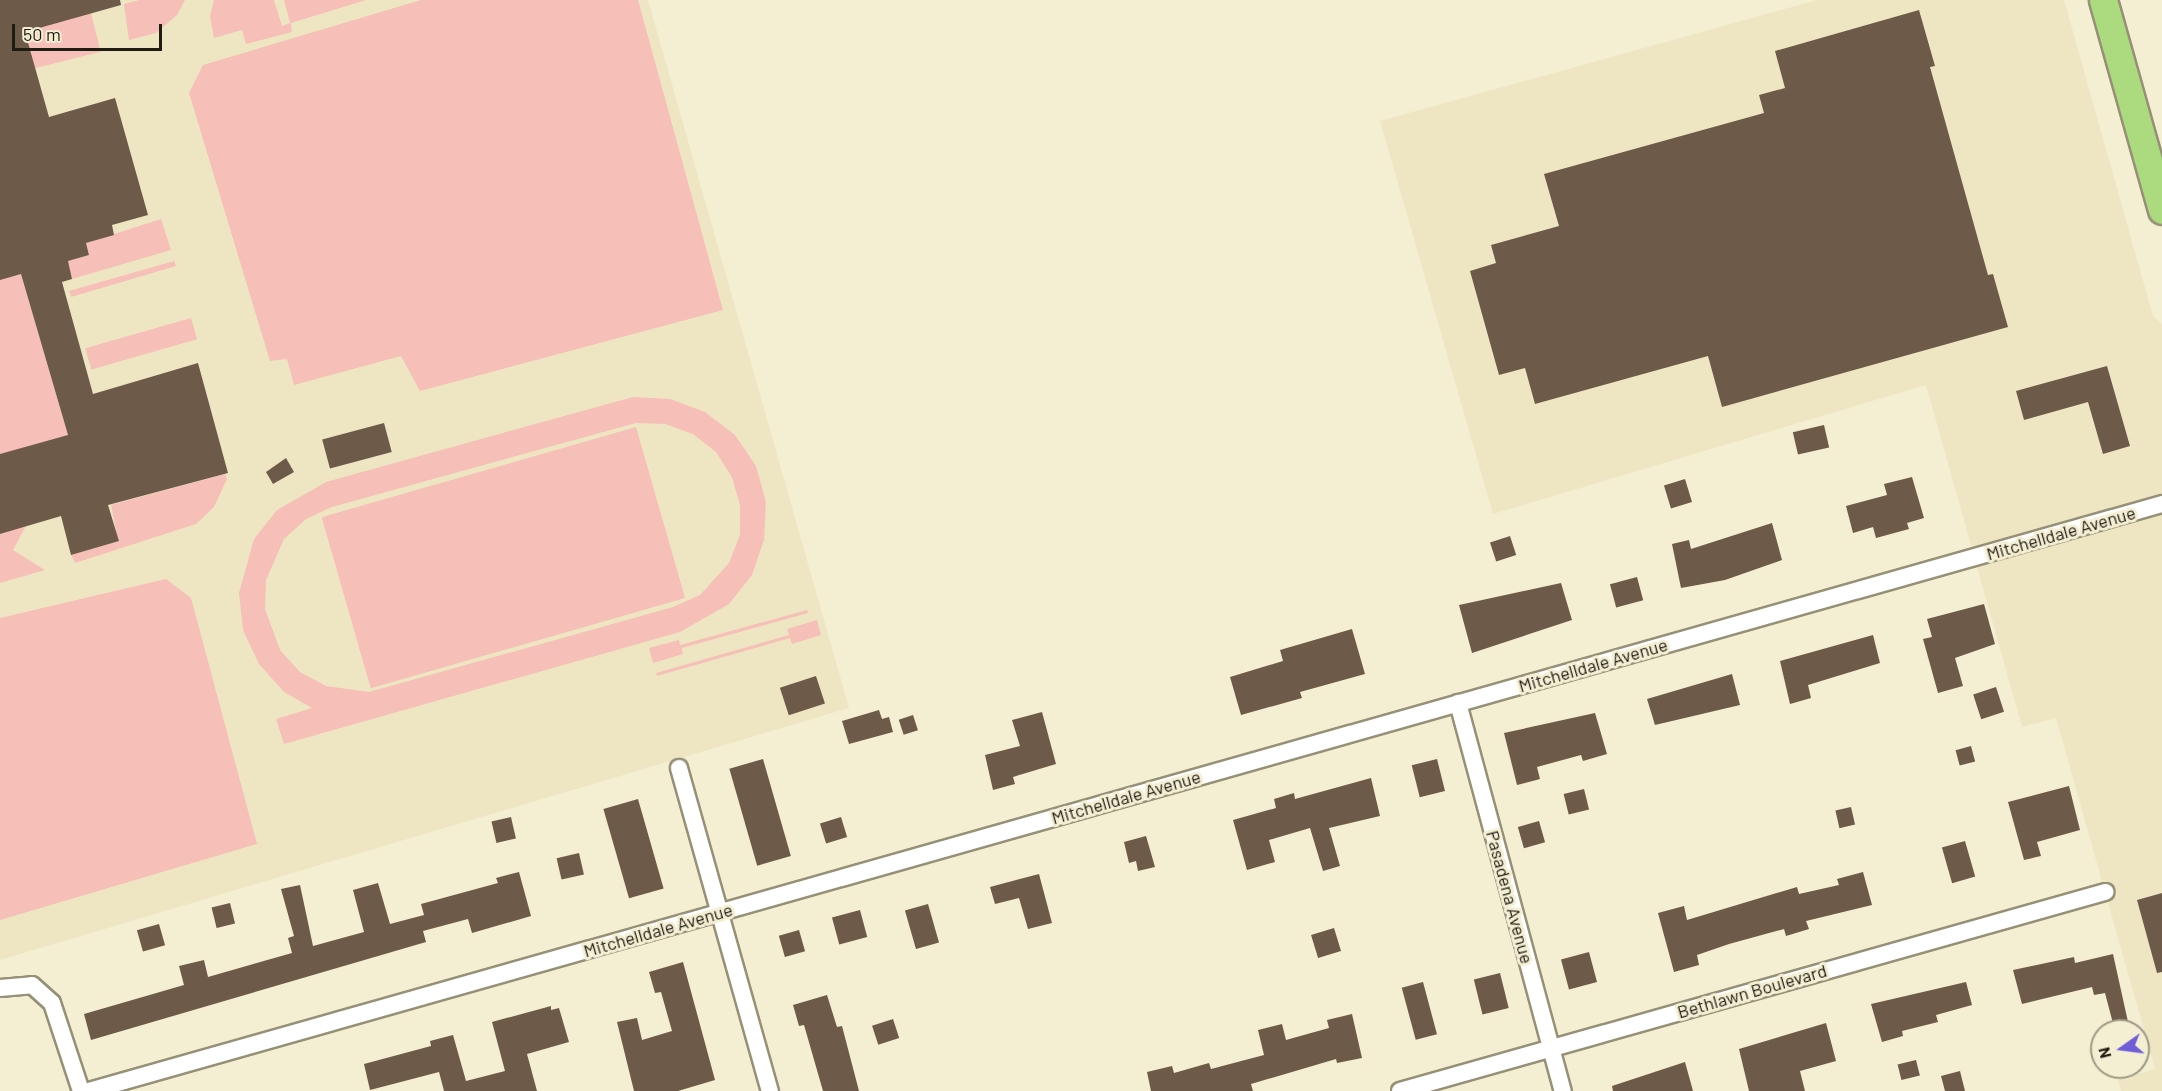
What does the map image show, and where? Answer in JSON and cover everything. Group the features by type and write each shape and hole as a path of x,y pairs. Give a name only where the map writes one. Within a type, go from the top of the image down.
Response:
{"highway":[{"path":"2103,0 2162,210"}],"street":[{"name":"Mitchelldale Avenue","path":"89,1091 2162,504"},
{"name":"Pasadena Avenue","path":"1458,704 1563,1091"},
{"path":"679,768 770,1091"},
{"name":"Bethlawn Boulevard","path":"1400,1091 2105,892"},
{"path":"0,988 20,984 33,985 42,992 60,1019 81,1091"}],"shaded area":[{"path":"0,0 648,0 849,708 0,960"},
{"path":"139,0 185,0 177,15 156,33 129,40 124,4"},
{"path":"214,0 274,0 282,26 290,23 284,0 366,0 291,23 292,32 246,44 242,30 214,38 210,16"},
{"path":"421,0 638,0 723,310 420,391 401,356 294,385 287,359 270,361 189,93 203,65"},
{"path":"1817,0 2064,0 2153,316 2162,324 2162,1091 2121,1091 2118,1080 2150,1079 2150,1070 2155,1069 2150,1051 2150,1019 2141,1019 2056,718 2022,727 1926,385 1493,514 1380,121"},
{"path":"91,13 101,52 33,69 23,30"},
{"path":"161,219 171,250 72,279 67,261 89,255 86,243"},
{"path":"174,261 176,266 71,297 69,291"},
{"path":"21,274 70,442 0,454 0,277"},
{"path":"191,318 197,339 91,369 85,348"},
{"path":"633,397 670,399 705,412 735,435 756,466 766,502 764,540 752,575 729,604 680,632 284,744 276,719 312,708 284,692 259,664 243,630 239,593 254,539 277,510 326,482","holes":["636,423 665,424 693,434 716,452 732,477 740,505 740,535 729,563 700,595 673,607 369,692 326,686 300,672 280,650 265,609 266,580 284,539 306,519 332,507"]},
{"path":"636,427 685,598 371,688 322,517"},
{"path":"225,474 227,479 214,507 196,524 75,563 71,555 118,541 111,505"},
{"path":"26,526 13,550 45,570 0,583 0,534"},
{"path":"166,579 191,598 257,844 0,920 0,618"},
{"path":"807,610 808,613 682,648 683,654 653,663 649,648 679,640 680,645"},
{"path":"817,620 821,635 792,644 790,638 657,676 656,673 789,635 787,629"}],"building":[{"path":"0,0 120,0 121,5 25,32 49,117 115,98 148,215 112,225 114,235 86,243 89,255 68,261 72,279 62,282 93,394 198,363 228,473 108,505 119,541 71,555 61,516 0,534 0,454 68,435 21,274 0,280"},
{"path":"1919,10 1935,66 1930,67 1988,275 1993,274 2008,327 1722,407 1708,356 1535,404 1525,368 1499,375 1470,271 1496,263 1491,245 1559,226 1544,174 1764,113 1759,95 1785,88 1775,51"},
{"path":"2107,366 2130,446 2103,454 2088,402 2024,420 2016,391"},
{"path":"384,423 392,452 330,469 322,440"},
{"path":"1824,425 1829,447 1798,455 1793,432"},
{"path":"286,458 294,472 273,484 266,472"},
{"path":"1912,477 1924,518 1907,523 1909,529 1876,538 1873,527 1853,533 1846,506 1887,495 1884,484"},
{"path":"1685,479 1692,502 1671,508 1664,485"},
{"path":"1772,523 1782,560 1725,580 1681,588 1672,544 1689,540 1691,549"},
{"path":"1510,536 1516,555 1496,562 1490,542"},
{"path":"1637,577 1643,600 1616,607 1610,584"},
{"path":"1561,583 1572,620 1472,653 1459,605"},
{"path":"1984,604 1995,644 1955,658 1963,686 1938,693 1923,639 1932,637 1927,619"},
{"path":"1352,629 1365,674 1300,692 1302,698 1241,715 1230,677 1283,661 1280,650"},
{"path":"1873,635 1880,663 1808,685 1811,698 1790,704 1780,661"},
{"path":"1732,674 1740,705 1655,725 1647,699"},
{"path":"816,676 825,704 789,715 780,688"},
{"path":"1996,687 2004,712 1981,719 1973,694"},
{"path":"879,710 882,719 889,717 893,732 849,744 842,721"},
{"path":"1042,712 1056,764 1013,777 1015,784 993,790 985,755 1020,746 1012,720"},
{"path":"1595,713 1607,754 1583,761 1581,755 1537,767 1540,779 1517,785 1504,733"},
{"path":"913,715 918,730 904,735 899,720"},
{"path":"1971,746 1975,761 1960,766 1956,750"},
{"path":"763,759 791,856 757,866 729,769"},
{"path":"1437,759 1445,791 1420,797 1412,765"},
{"path":"1371,778 1380,816 1329,828 1340,866 1323,871 1310,828 1269,840 1275,862 1247,870 1233,820 1276,808 1274,799 1294,793 1295,799"},
{"path":"2069,786 2080,830 2037,842 2041,856 2024,860 2008,802"},
{"path":"1584,789 1589,809 1569,814 1564,794"},
{"path":"638,799 664,888 629,898 603,809"},
{"path":"1851,807 1855,825 1839,828 1835,811"},
{"path":"511,817 516,838 496,843 492,821"},
{"path":"841,817 847,837 826,844 820,823"},
{"path":"1539,821 1545,842 1524,848 1518,827"},
{"path":"1146,836 1155,867 1138,871 1136,861 1129,863 1124,842"},
{"path":"1965,841 1975,877 1952,883 1942,848"},
{"path":"579,853 584,874 562,880 557,858"},
{"path":"519,872 531,916 472,933 468,919 423,931 426,942 91,1040 84,1014 184,985 179,966 204,960 208,977 292,953 288,938 294,936 281,889 300,885 313,946 364,932 353,890 378,883 390,924 424,915 421,904 498,883 496,878"},
{"path":"1863,872 1872,905 1806,921 1809,929 1786,936 1784,929 1729,944 1697,955 1699,965 1674,972 1658,913 1684,906 1687,920 1797,887 1799,894 1839,885 1837,879"},
{"path":"1039,874 1052,923 1028,929 1019,898 995,904 990,887"},
{"path":"2162,893 2162,972 2157,973 2137,900"},
{"path":"230,903 235,923 217,928 212,908"},
{"path":"928,904 939,942 916,949 905,911"},
{"path":"860,910 867,937 839,945 832,918"},
{"path":"159,924 165,945 143,951 137,930"},
{"path":"1334,928 1341,951 1318,958 1311,935"},
{"path":"799,930 805,951 785,957 779,936"},
{"path":"1589,952 1597,982 1569,989 1561,960"},
{"path":"2113,954 2127,1019 2112,1019 2105,993 2094,995 2092,987 2022,1004 2013,970 2074,957 2075,963"},
{"path":"683,962 715,1080 678,1091 634,1091 617,1022 637,1018 642,1040 672,1031 661,992 655,993 649,972"},
{"path":"1500,973 1509,1008 1483,1014 1474,980"},
{"path":"1423,982 1437,1034 1416,1040 1402,988"},
{"path":"1966,982 1972,1005 1936,1015 1938,1022 1902,1031 1903,1036 1882,1042 1871,1004"},
{"path":"827,995 837,1027 842,1026 859,1091 823,1091 804,1025 799,1026 793,1005"},
{"path":"551,1006 551,1010 559,1008 569,1042 527,1054 537,1091 444,1091 439,1072 370,1090 364,1064 431,1046 430,1041 453,1035 466,1081 505,1071 492,1022"},
{"path":"1352,1014 1362,1058 1337,1063 1336,1059 1251,1084 1253,1091 1151,1091 1147,1072 1172,1066 1174,1073 1209,1063 1211,1069 1264,1055 1258,1030 1282,1024 1286,1040 1329,1028 1327,1020"},
{"path":"893,1019 899,1038 878,1045 872,1026"},
{"path":"1826,1023 1836,1061 1800,1071 1805,1091 1749,1091 1739,1049"},
{"path":"1916,1060 1920,1076 1901,1080 1898,1065"},
{"path":"1685,1062 1693,1091 1613,1091 1612,1086"},
{"path":"1960,1071 1965,1091 1945,1091 1941,1076"}]}
